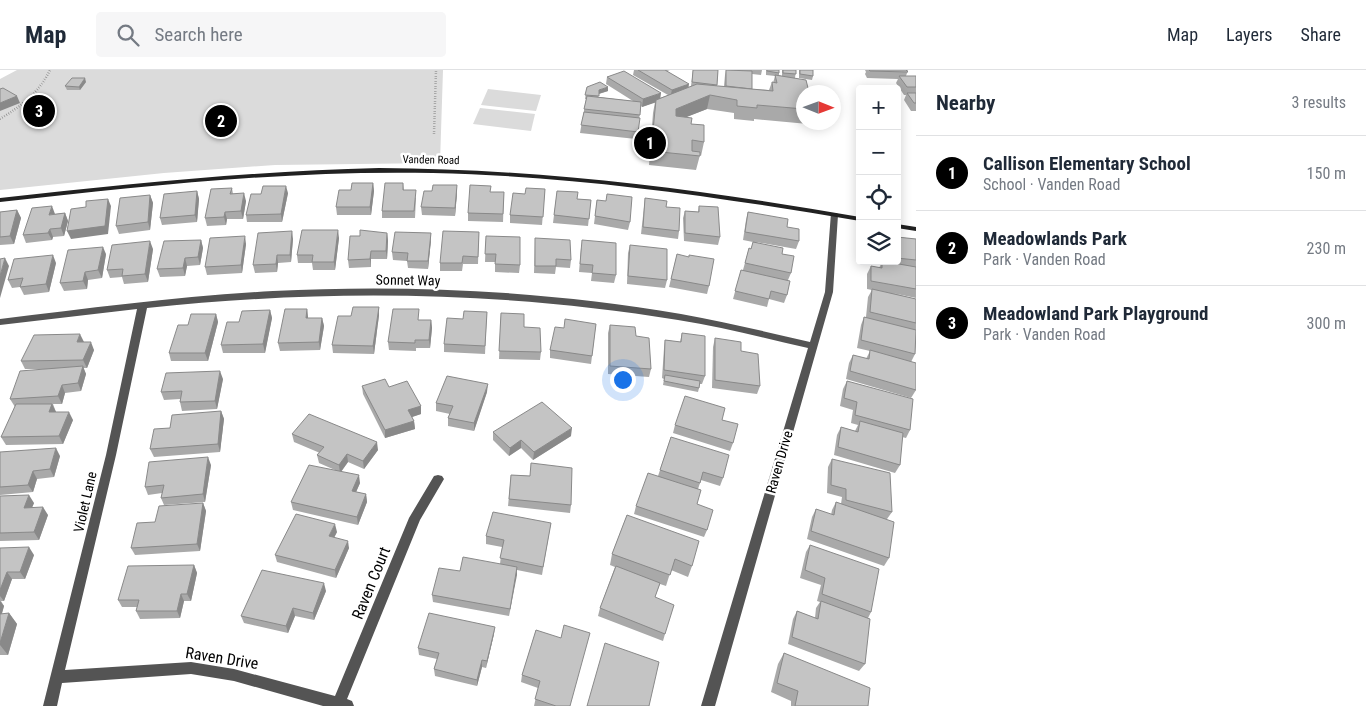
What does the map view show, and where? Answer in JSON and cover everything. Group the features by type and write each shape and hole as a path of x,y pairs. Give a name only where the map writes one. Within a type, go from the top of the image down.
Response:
{"street":[{"name":"Vanden Road","path":"0,200 208,177 324,172 433,171 626,182 856,218"},
{"name":"Raven Drive","path":"708,706 829,292 834,215"},
{"path":"901,227 916,230"},
{"name":"Sonnet Way","path":"0,322 143,304 275,294 374,293 546,299 645,310 732,325 813,346"},
{"name":"Violet Lane","path":"50,706 111,455 143,304"},
{"name":"Raven Court","path":"343,705 415,518 438,479"},
{"name":"Raven Drive","path":"58,676 191,668 234,675 343,705"}],"path":[{"path":"0,119 36,93 46,80 50,70"},
{"path":"434,134 436,70"}],"shaded area":[{"path":"17,70 443,70 440,163 275,165 164,173 0,190 0,79"},
{"path":"488,89 541,95 536,111 481,105"},
{"path":"480,108 535,114 531,131 473,124"}],"building":[{"path":"638,70 665,70 689,84 672,90"},
{"path":"693,70 718,70 717,85 692,82"},
{"path":"726,70 752,71 752,89 726,86"},
{"path":"779,70 779,73 767,71"},
{"path":"783,70 796,70 796,74 783,73"},
{"path":"800,70 813,70 813,76 800,74"},
{"path":"906,70 908,72 870,71"},
{"path":"624,71 661,93 643,99 607,77"},
{"path":"775,75 806,80 807,85 796,85 796,108 757,105 757,108 737,106 737,100 710,95 676,109 676,116 692,118 691,124 704,125 704,142 692,140 692,151 700,152 700,156 651,151 656,100 697,84 773,91 772,82 777,83"},
{"path":"899,76 916,76 916,87 907,87"},
{"path":"72,78 85,78 79,87 65,86"},
{"path":"600,82 608,87 599,90 599,96 585,95 587,87"},
{"path":"3,88 17,96 0,103 0,89"},
{"path":"907,93 916,93 916,103 914,103"},
{"path":"587,96 641,102 640,115 584,109"},
{"path":"584,112 640,118 638,132 581,125"},
{"path":"352,183 373,183 370,207 336,207 339,190 351,190"},
{"path":"385,183 403,183 403,190 416,190 414,211 382,211"},
{"path":"433,185 457,185 455,208 421,207 424,191 432,191"},
{"path":"470,185 491,186 490,192 504,192 503,214 468,213"},
{"path":"263,186 286,186 281,214 246,215 251,194 261,194"},
{"path":"232,188 230,194 244,193 241,211 225,212 224,217 205,218 211,189"},
{"path":"526,188 545,189 543,217 510,215 513,193 525,194"},
{"path":"197,191 195,215 160,218 164,194"},
{"path":"557,191 578,192 577,199 591,200 589,219 554,215"},
{"path":"607,194 632,197 630,222 595,216 597,200 606,201"},
{"path":"150,195 148,222 116,226 120,198"},
{"path":"645,198 667,201 666,207 680,208 679,231 643,227"},
{"path":"108,199 105,226 67,231 71,209 86,207 86,201"},
{"path":"52,206 49,215 65,213 61,228 50,229 48,233 23,235 32,208"},
{"path":"699,206 718,207 720,237 685,233 685,211 699,212"},
{"path":"17,210 10,236 0,237 0,212"},
{"path":"748,212 788,219 787,227 799,229 799,241 745,232"},
{"path":"302,230 338,230 334,262 312,262 313,255 297,255"},
{"path":"360,230 387,233 386,251 371,251 370,259 348,260 350,236 360,236"},
{"path":"292,231 290,255 277,255 276,264 253,265 258,233"},
{"path":"443,231 479,232 478,257 463,256 462,263 440,263"},
{"path":"395,232 431,233 428,261 407,261 408,253 392,252"},
{"path":"245,236 241,265 205,267 210,238"},
{"path":"486,236 520,237 520,265 495,264 496,254 485,254"},
{"path":"901,237 916,239 916,260 901,258"},
{"path":"535,238 570,240 571,260 556,259 556,266 535,266"},
{"path":"201,240 198,257 185,258 183,268 157,269 164,241"},
{"path":"582,240 616,243 616,275 592,273 593,265 580,264"},
{"path":"150,241 145,274 122,276 123,269 107,270 112,245"},
{"path":"753,242 783,248 782,254 794,256 791,273 745,263 749,248 751,249"},
{"path":"630,245 667,249 667,280 628,276"},
{"path":"103,247 98,270 85,272 83,281 60,283 68,250"},
{"path":"677,254 714,259 709,286 671,279"},
{"path":"53,255 46,284 20,287 23,278 8,280 14,259"},
{"path":"5,258 0,276 0,259"},
{"path":"901,264 916,267 916,289 871,281 871,266 882,268 882,265"},
{"path":"741,270 790,281 787,295 771,291 769,299 735,291"},
{"path":"872,289 916,299 916,323 870,312"},
{"path":"353,307 379,307 373,346 332,345 338,316 351,316"},
{"path":"285,309 307,309 306,318 322,318 319,342 278,343"},
{"path":"393,309 419,309 418,320 431,320 429,340 415,340 415,343 388,342"},
{"path":"270,310 263,344 221,345 227,322 239,322 242,311"},
{"path":"464,311 487,312 485,346 444,344 447,318 463,319"},
{"path":"501,313 524,314 524,327 540,328 541,352 499,351"},
{"path":"191,314 216,314 205,353 169,353 178,325 188,325"},
{"path":"864,317 916,330 915,354 861,340"},
{"path":"565,319 596,324 592,356 550,350 555,327 564,328"},
{"path":"610,325 635,327 636,336 649,338 651,369 610,366"},
{"path":"682,333 705,336 705,376 664,370 665,340 681,342"},
{"path":"80,334 77,342 91,342 83,360 21,361 34,335"},
{"path":"715,338 741,342 741,351 758,354 760,386 715,380"},
{"path":"870,350 916,363 916,390 850,371 853,355 869,359"},
{"path":"83,366 78,383 62,385 58,396 10,399 20,371"},
{"path":"220,371 215,401 180,402 182,391 161,392 166,373"},
{"path":"665,375 700,381 699,388 664,381"},
{"path":"447,376 488,384 474,423 448,418 453,406 436,403"},
{"path":"385,379 389,387 407,381 421,406 408,410 414,421 385,430 362,386"},
{"path":"847,381 913,399 910,430 855,415 857,402 844,398"},
{"path":"685,396 725,408 722,420 738,424 733,443 675,425"},
{"path":"542,402 572,428 534,452 521,440 510,448 493,432"},
{"path":"16,404 52,404 49,412 69,412 59,436 1,437"},
{"path":"221,411 218,444 150,449 154,429 170,428 172,415"},
{"path":"309,414 377,442 363,461 347,454 339,465 317,455 324,447 292,434"},
{"path":"860,421 903,433 900,465 838,447 841,427 858,432"},
{"path":"671,437 729,455 723,478 703,472 700,483 660,470"},
{"path":"56,448 50,469 33,471 28,485 0,487 0,452"},
{"path":"208,457 203,494 161,498 164,485 145,487 149,462"},
{"path":"832,459 890,473 892,512 846,500 846,489 831,485"},
{"path":"531,463 572,468 571,505 509,499 511,475 530,476"},
{"path":"309,465 359,475 352,491 366,494 357,517 291,502"},
{"path":"648,473 701,490 697,504 713,510 707,530 636,506"},
{"path":"29,495 24,508 43,507 34,532 0,533 0,496"},
{"path":"836,502 894,522 889,558 811,531 816,509 834,515"},
{"path":"203,503 197,544 131,548 137,523 155,522 159,506"},
{"path":"493,512 551,523 543,567 500,558 504,540 486,536"},
{"path":"296,514 335,524 329,536 348,541 335,570 275,555"},
{"path":"627,515 699,541 692,566 675,559 670,575 612,554"},
{"path":"810,545 879,569 871,612 822,594 825,578 805,570"},
{"path":"29,547 20,572 7,572 0,590 0,548"},
{"path":"463,557 517,567 510,609 432,595 439,568 460,571"},
{"path":"194,565 187,594 181,594 177,611 136,611 139,600 118,600 128,566"},
{"path":"616,566 660,583 655,597 674,605 665,634 600,608"},
{"path":"262,570 324,583 313,613 293,608 286,626 241,616"},
{"path":"821,601 870,619 865,664 792,637 797,611 818,619"},
{"path":"9,613 0,643 0,614"},
{"path":"429,613 495,627 487,661 482,660 477,680 434,669 439,653 418,648"},
{"path":"564,625 590,633 570,706 556,706 535,699 540,681 522,675 536,630 561,638"},
{"path":"605,643 659,662 649,706 587,706"},
{"path":"784,653 870,688 868,706 795,706 798,691 777,683"}],"place":[{"name":"Meadowland Park Playground","path":"39,111"},
{"name":"Meadowlands Park","path":"221,121"},
{"name":"Callison Elementary School","path":"650,143"}]}
